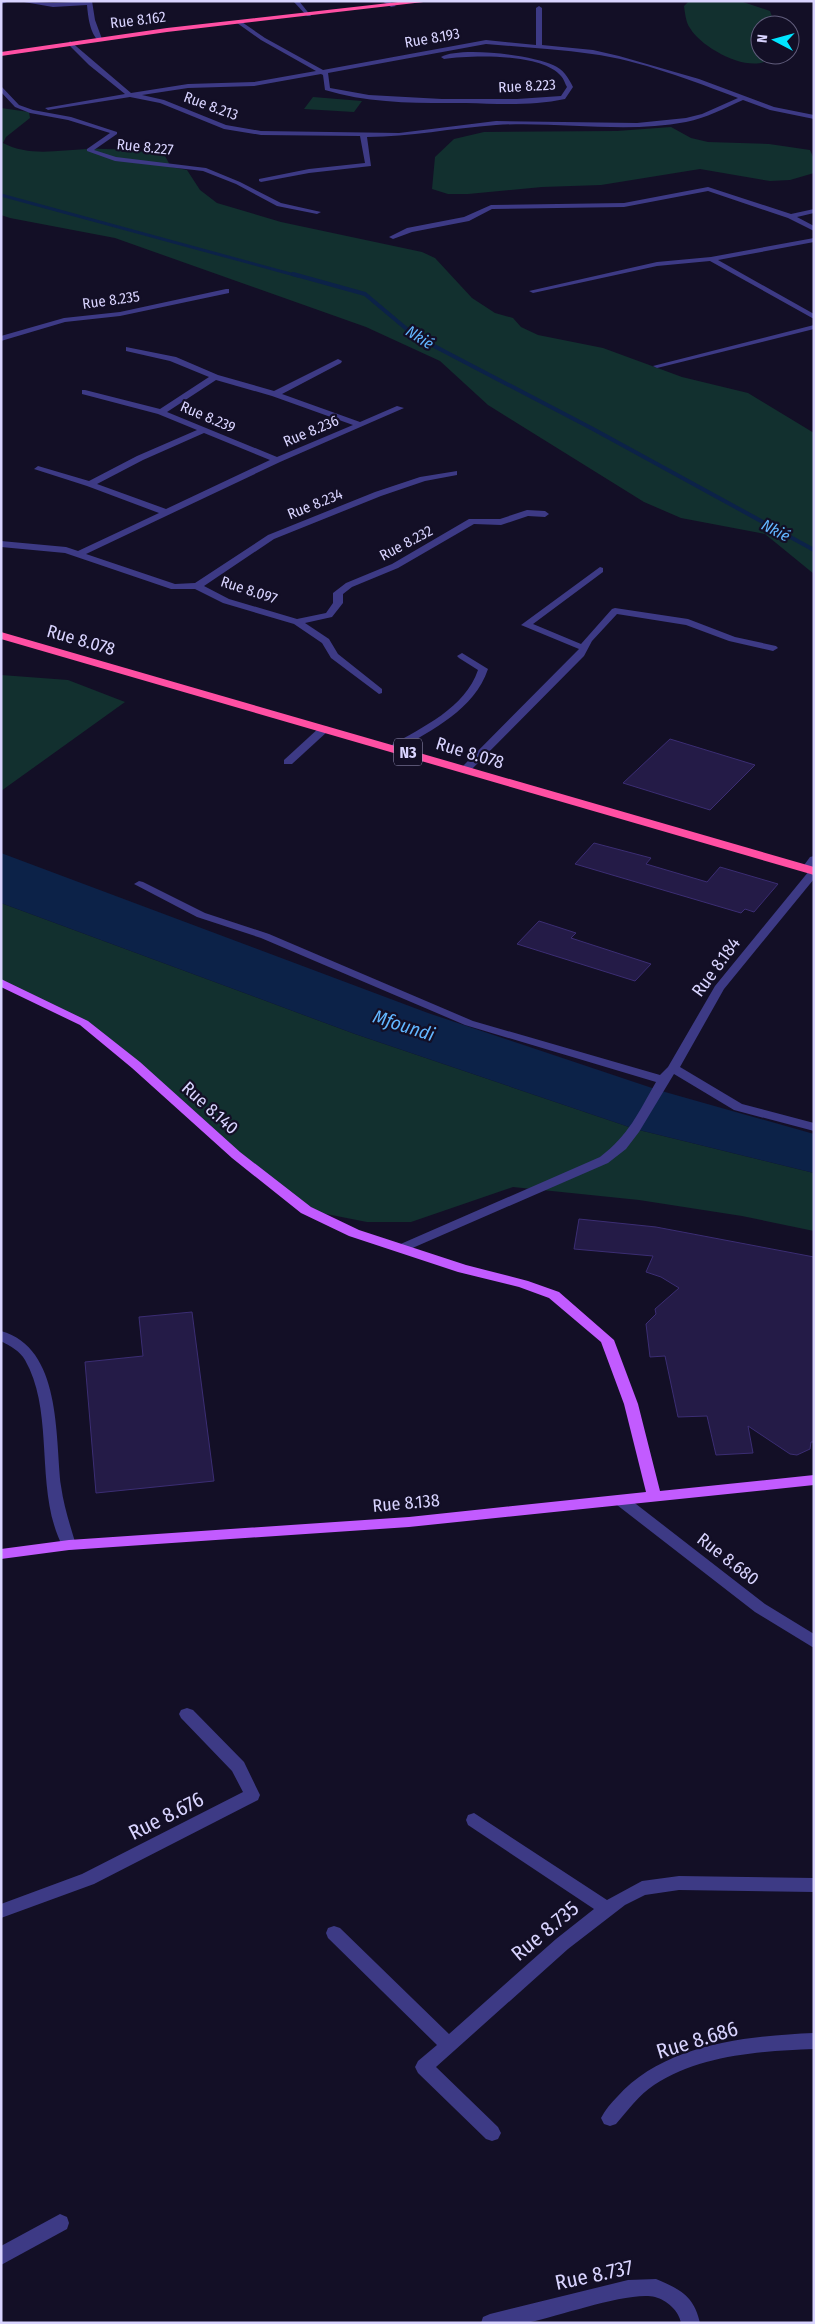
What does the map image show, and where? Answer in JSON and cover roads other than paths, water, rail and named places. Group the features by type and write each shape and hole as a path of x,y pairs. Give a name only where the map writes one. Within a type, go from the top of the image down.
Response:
{"highway":[{"name":"Rue 8.162","path":"1,54 99,39 429,1"},
{"name":"Rue 8.078","path":"1,635 466,770 812,867"}],"main road":[{"name":"Rue 8.140","path":"1,982 84,1023 136,1065 236,1155 306,1210 354,1233 463,1269 523,1284 554,1295 607,1340 631,1404 655,1498"},
{"name":"Rue 8.138","path":"1,1554 69,1545 408,1522 655,1498 814,1480"}],"street":[{"path":"1,2 7,1"},
{"path":"21,1 53,5 89,2 92,20 99,39"},
{"path":"296,1 309,15"},
{"path":"385,1 393,6"},
{"path":"539,8 539,46"},
{"path":"239,22 262,38 323,73"},
{"name":"Rue 8.213","path":"70,43 91,64 130,95 162,101 213,122 246,132 363,135 418,133 476,124 608,126 662,123 704,115 743,98"},
{"name":"Rue 8.193","path":"48,108 210,84 254,84 323,73 478,43 539,46 593,52 617,57 697,80 772,109 814,117"},
{"name":"Rue 8.223","path":"499,54 535,61 562,72 568,79 570,87 562,98 541,101 375,98 333,93 327,89 323,73 450,56 499,54"},
{"name":"Rue 8.227","path":"1,88 17,106 32,112 69,118 115,133 89,150 114,159 153,164 180,164 204,169 238,183 279,205 317,212"},
{"path":"262,180 369,165 363,135"},
{"path":"393,237 410,230 466,219 491,207 624,205 708,189 718,190 792,216 814,230"},
{"path":"792,216 814,211"},
{"path":"533,291 657,264 711,259 814,240"},
{"path":"711,259 814,317"},
{"name":"Rue 8.235","path":"1,338 64,320 120,314 226,292"},
{"path":"657,366 814,327"},
{"name":"Rue 8.236","path":"129,348 172,360 215,377 275,394 360,425"},
{"path":"275,394 338,361"},
{"name":"Rue 8.239","path":"161,412 215,377"},
{"path":"85,392 161,412"},
{"path":"360,425 400,408"},
{"name":"Rue 8.239","path":"161,412 277,460"},
{"name":"Rue 8.236","path":"79,554 277,460 360,425"},
{"path":"90,484 140,458 203,430"},
{"path":"38,469 90,484 167,513"},
{"name":"Rue 8.234","path":"197,586 271,537 378,494 423,479 454,473"},
{"name":"Rue 8.232","path":"296,622 329,615 338,604 338,593 349,585 395,566 472,521 500,522 528,513 545,514"},
{"name":"Rue 8.097","path":"1,544 66,550 174,587 197,586 226,601 296,622 326,641 334,656 379,691"},
{"path":"584,648 526,625 600,570"},
{"path":"466,770 581,654 588,640 615,611 688,622 732,639 773,648"},
{"path":"394,748 459,705 479,685 483,669 462,656"},
{"path":"288,762 324,729"},
{"name":"Rue 8.184","path":"401,1249 604,1160 622,1146 635,1130 719,988 812,867"},
{"path":"139,884 201,915 265,936 469,1023 660,1085"},
{"path":"673,1068 738,1107 814,1126"},
{"path":"1,1336 13,1340 33,1360 41,1387 52,1444 56,1502 69,1545"},
{"name":"Rue 8.680","path":"622,1501 760,1608 814,1642"},
{"name":"Rue 8.676","path":"1,1912 88,1879 252,1795 238,1767 187,1714"},
{"path":"474,1820 607,1909"},
{"name":"Rue 8.735","path":"492,2133 424,2067 562,1944 607,1909 642,1888 679,1883 814,1885"},
{"path":"334,1933 449,2045"},
{"name":"Rue 8.686","path":"610,2118 648,2080 679,2065 732,2049 814,2041"},
{"path":"1,2256 60,2223"},
{"name":"Rue 8.737","path":"490,2323 628,2289 656,2288 675,2297 688,2311 691,2323"}],"water":[{"name":"Mfoundi","path":"1,853 428,1013 658,1090 814,1134 814,1173 635,1129 355,1034 1,903"}],"waterway":[{"name":"Nkié","path":"1,195 298,276"},
{"name":"Nkié","path":"293,274 365,294 415,336 593,429 814,550"}]}
